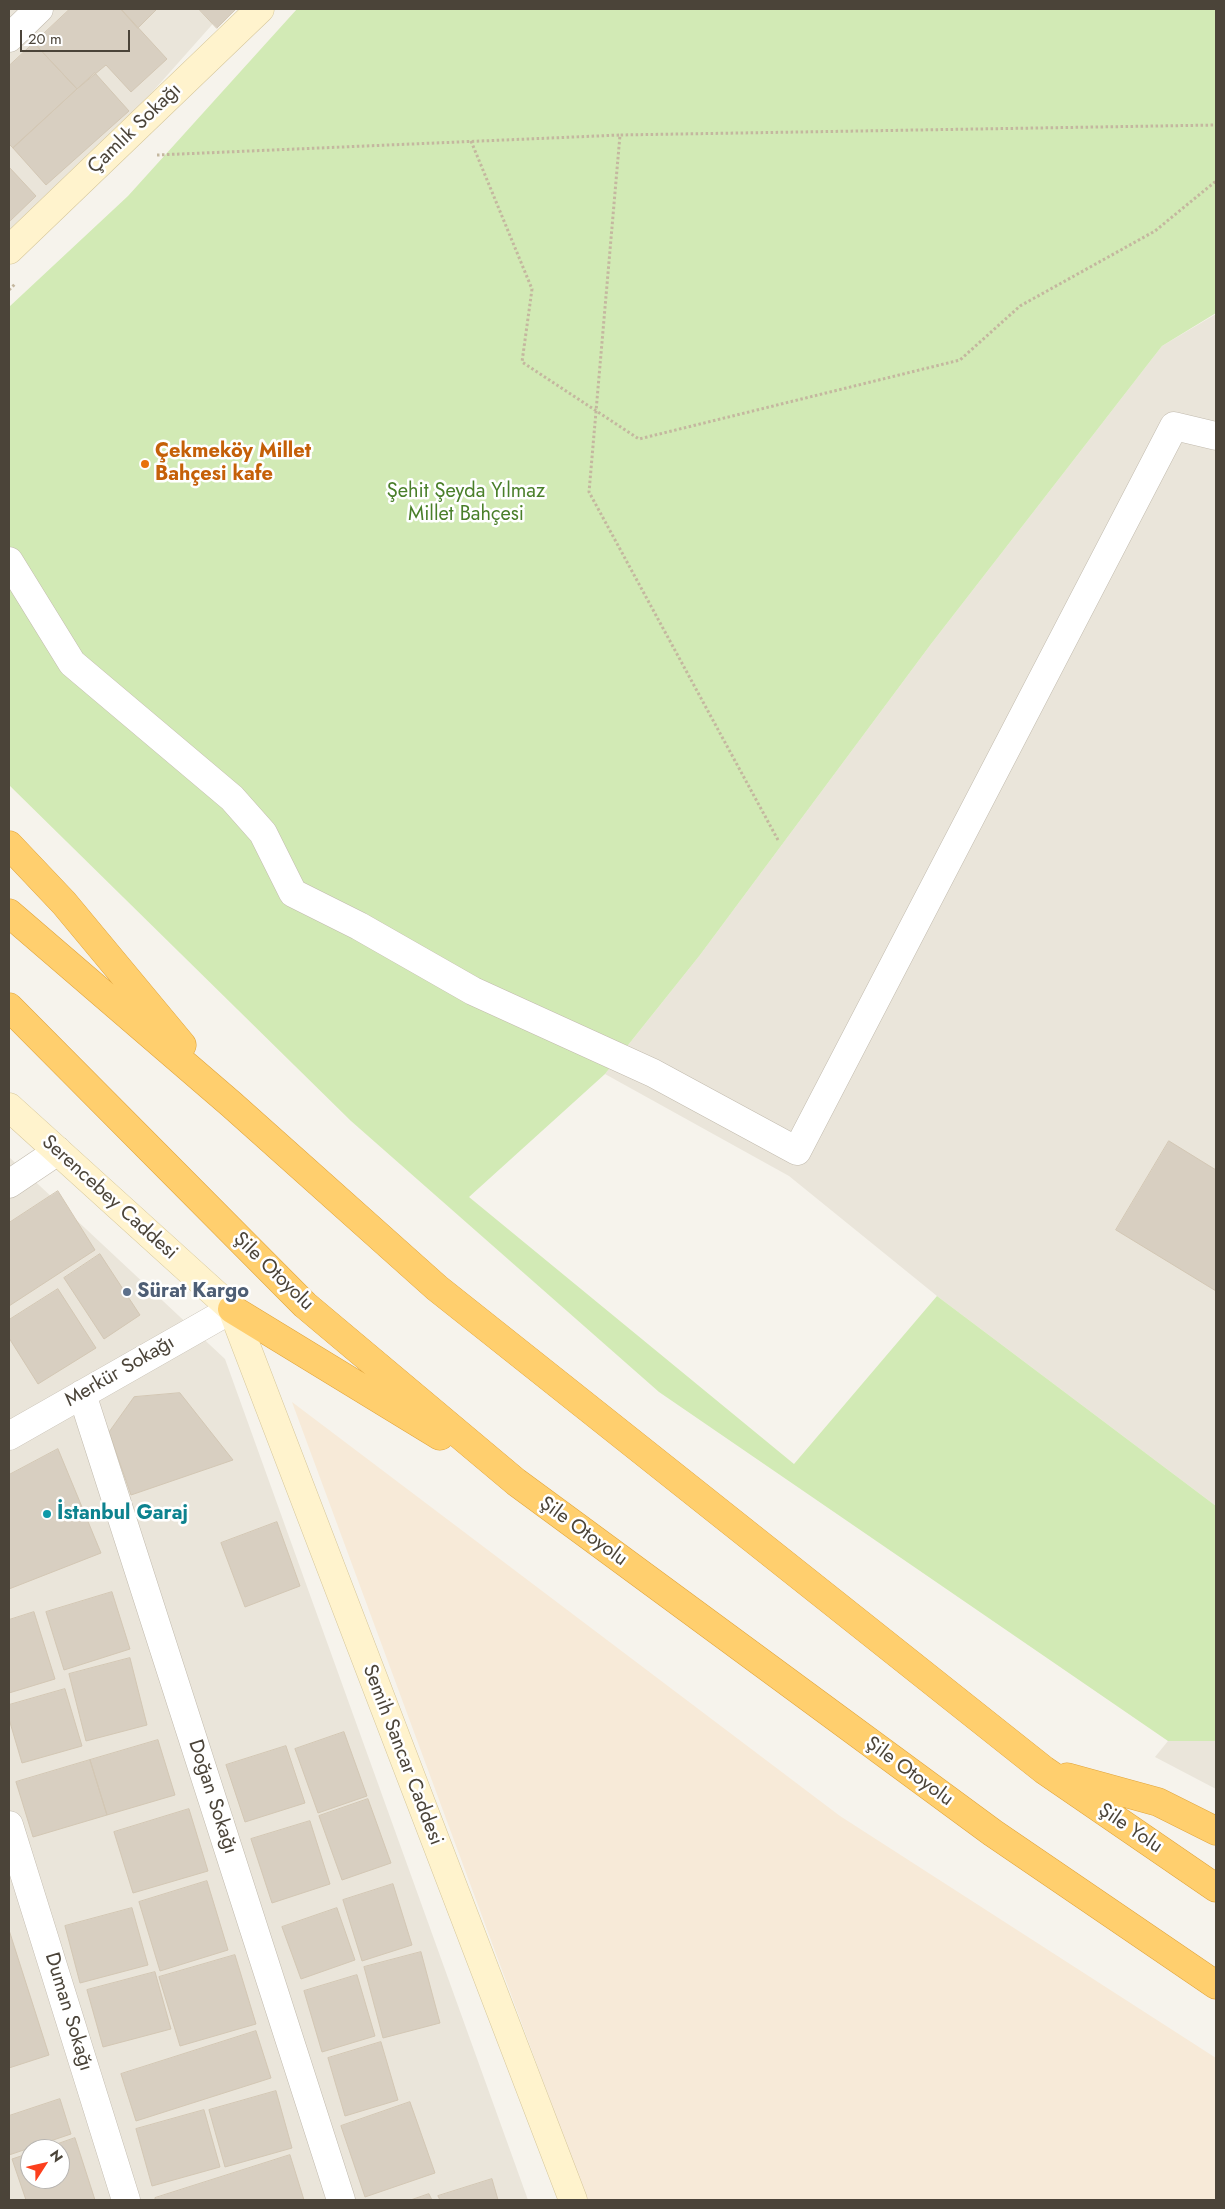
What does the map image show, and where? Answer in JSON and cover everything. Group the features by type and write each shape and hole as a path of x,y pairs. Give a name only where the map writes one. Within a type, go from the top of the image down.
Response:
{"highway":[{"path":"9,845 64,903 231,1104"},
{"path":"9,913 231,1104 437,1288 1044,1770 1158,1802 1216,1831"},
{"name":"Şile Otoyolu","path":"9,1008 305,1305 516,1482 993,1834 1216,1985"},
{"path":"232,1309 516,1482"},
{"name":"Şile Yolu","path":"1044,1770 1216,1888"}],"street":[{"path":"9,38 39,9"},
{"name":"Çamlık Sokağı","path":"9,250 260,9"},
{"path":"9,561 72,663 232,798 263,833 293,893 359,926 473,991 653,1073 797,1151 1174,426 1216,436"},
{"name":"Serencebey Caddesi","path":"9,1106 232,1309"},
{"path":"9,1184 58,1151"},
{"name":"Merkür Sokağı","path":"9,1436 232,1309"},
{"name":"Semih Sancar Caddesi","path":"232,1309 573,2200"},
{"name":"Doğan Sokağı","path":"82,1394 341,2200"},
{"name":"Duman Sokağı","path":"9,1825 126,2200"}],"path":[{"path":"149,156 620,135 1216,126"},
{"path":"620,135 589,492 778,840"},
{"path":"471,141 532,289 522,362 640,439 960,360 1020,306 1155,231 1216,181"}],"shaded area":[{"path":"9,9 226,9 99,152 9,238"},
{"path":"1216,314 1216,1506 937,1296 789,1176 605,1074 700,955 931,644 1162,346"},
{"path":"9,1157 225,1359 528,2200 9,2200"},
{"path":"292,1402 840,1816 1216,2058 1216,2200 587,2200"},
{"path":"1168,1741 1216,1741 1216,1789 1155,1757"}],"green space":[{"name":"Şehit Şeyda Yılmaz Millet Bahçesi","path":"297,9 1216,9 1216,313 1162,346 931,644 700,955 605,1074 469,1197 794,1464 937,1296 1216,1506 1216,1741 1168,1741 659,1392 351,1121 9,785 9,307 128,196"}],"building":[{"path":"70,9 121,9 167,59 131,92 106,65 77,89 34,43"},
{"path":"121,9 157,9 138,28"},
{"path":"199,9 236,9 217,28"},
{"path":"34,43 77,89 13,148 9,144 9,66"},
{"path":"95,73 129,111 46,185 13,148"},
{"path":"9,167 36,196 9,222"},
{"path":"1169,1141 1216,1170 1216,1291 1116,1230"},
{"path":"58,1191 95,1250 9,1306 9,1223"},
{"path":"100,1254 140,1315 104,1339 64,1278"},
{"path":"58,1289 96,1348 38,1384 9,1338 9,1320"},
{"path":"180,1393 233,1460 131,1495 109,1432 134,1397"},
{"name":"İstanbul Garaj","path":"58,1449 101,1553 9,1589 9,1475"},
{"path":"277,1522 300,1586 245,1607 221,1543"},
{"path":"112,1592 130,1649 64,1670 46,1612"},
{"path":"34,1612 55,1679 9,1693 9,1620"},
{"path":"130,1658 147,1725 86,1741 69,1674"},
{"path":"65,1689 82,1746 22,1763 9,1719 9,1705"},
{"path":"344,1732 367,1796 318,1813 295,1749"},
{"path":"158,1740 175,1795 107,1815 90,1760"},
{"path":"286,1746 305,1803 245,1822 226,1765"},
{"path":"90,1760 107,1815 33,1837 16,1782"},
{"path":"368,1799 391,1863 342,1880 319,1816"},
{"path":"189,1809 208,1871 133,1893 114,1832"},
{"path":"310,1821 330,1884 272,1903 251,1839"},
{"path":"207,1881 228,1950 160,1971 139,1902"},
{"path":"393,1884 412,1945 362,1961 343,1900"},
{"path":"132,1908 148,1965 80,1983 65,1926"},
{"path":"337,1908 355,1960 301,1979 282,1927"},
{"path":"9,1930 49,2055 9,2068"},
{"path":"421,1952 440,2023 383,2038 364,1967"},
{"path":"235,1955 256,2024 180,2046 159,1977"},
{"path":"155,1972 171,2029 103,2047 87,1990"},
{"path":"357,1975 375,2036 322,2052 304,1991"},
{"path":"256,2031 271,2078 136,2121 121,2074"},
{"path":"381,2042 398,2100 345,2116 328,2058"},
{"path":"276,2091 292,2148 225,2167 209,2110"},
{"path":"60,2099 71,2134 56,2139 20,2139 20,2151 9,2155 9,2116"},
{"path":"410,2102 435,2173 365,2197 341,2126"},
{"path":"204,2110 220,2167 152,2186 136,2129"},
{"path":"75,2138 95,2200 26,2200 22,2189 70,2189 70,2140"},
{"path":"290,2155 304,2200 155,2200 155,2198"},
{"path":"20,2156 20,2182 12,2159"},
{"path":"492,2179 498,2200 440,2200 438,2196"},
{"path":"429,2194 432,2200 411,2200"}],"place":[{"name":"Çekmeköy Millet Bahçesi kafe","path":"145,464"},
{"name":"Sürat Kargo","path":"127,1292"},
{"name":"İstanbul Garaj","path":"47,1514"}]}
